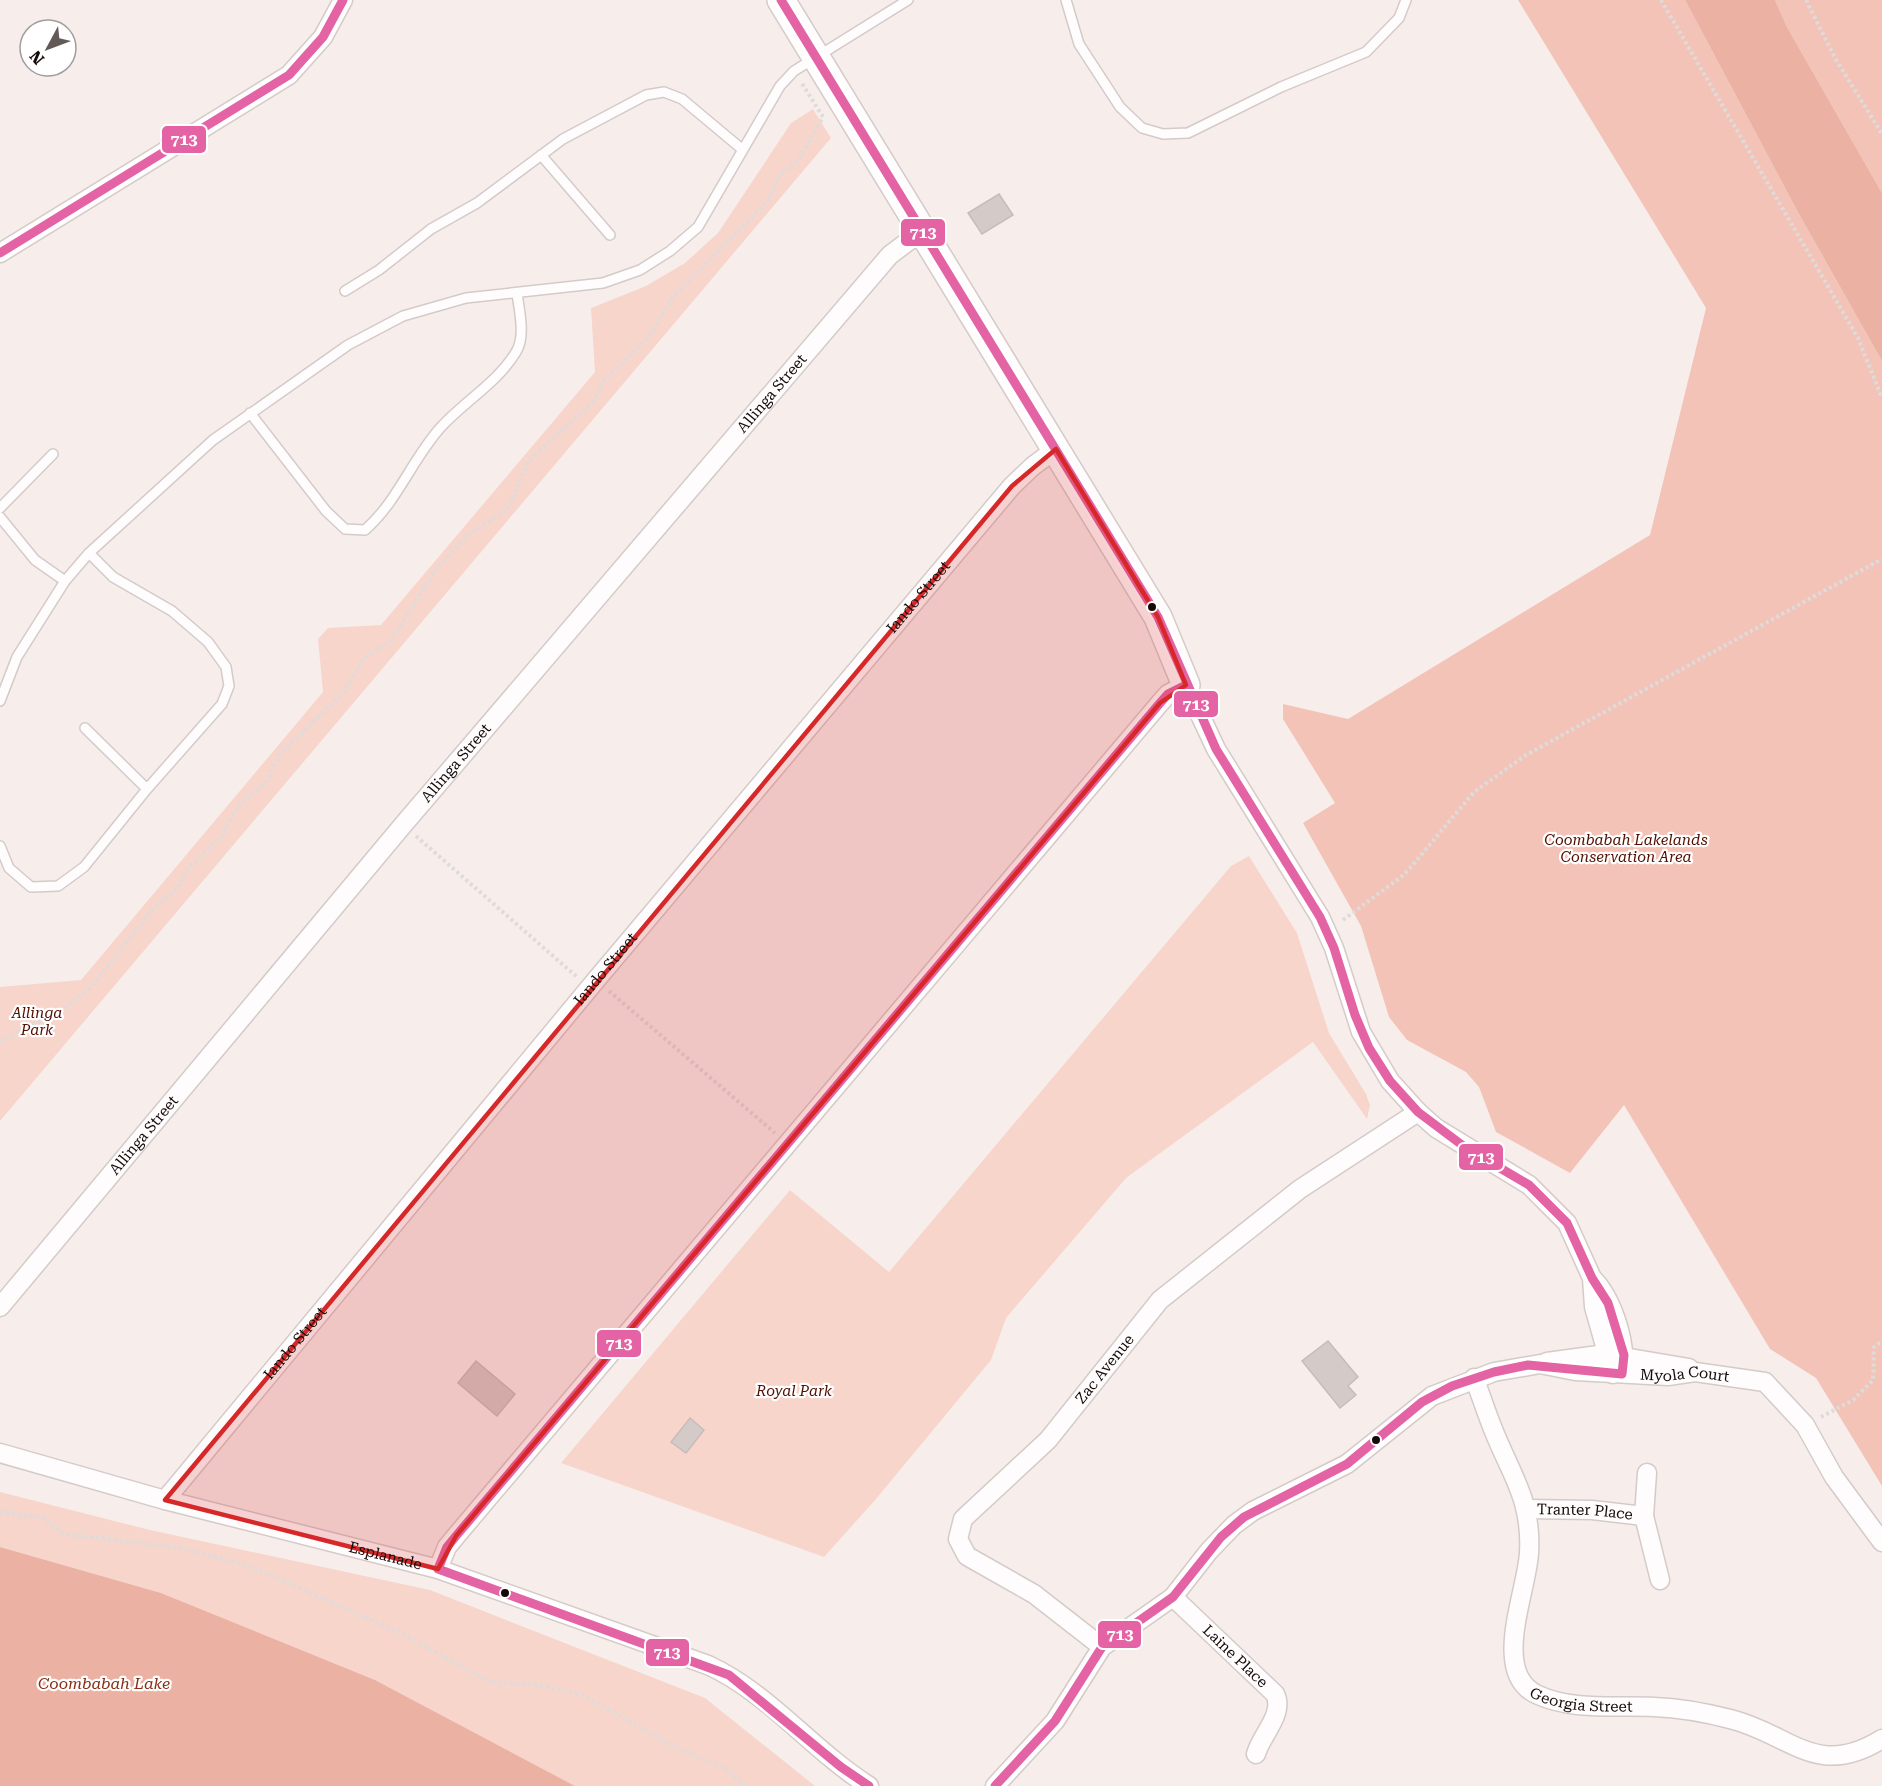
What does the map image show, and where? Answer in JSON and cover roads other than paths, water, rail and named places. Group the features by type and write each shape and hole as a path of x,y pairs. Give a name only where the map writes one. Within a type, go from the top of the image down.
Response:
{"street":[{"path":"0,253 272,87 305,59 322,37 343,0"},
{"path":"781,0 804,64 922,231 1158,617 1216,749 1320,918 1334,948 1354,1015 1369,1048 1390,1081 1418,1112 1451,1138 1541,1195 1567,1223 1592,1278 1594,1307 1615,1355 1617,1374"},
{"name":"Allinga Street","path":"0,1306 403,825 890,255 922,231"},
{"name":"Iando Street","path":"165,1500 592,984 1012,486 1056,449"},
{"path":"438,1569 447,1547 456,1536 789,1145 1160,703 1168,694 1186,685"},
{"name":"Zac Avenue","path":"1102,1647 1034,1594 968,1556 958,1539 963,1519 1048,1440 1160,1300 1300,1190 1418,1112"},
{"path":"1540,1364 1615,1355 1683,1366 1695,1372"},
{"name":"Myola Court","path":"995,1786 1055,1721 1102,1647 1173,1597 1221,1537 1244,1517 1347,1464 1432,1396 1474,1378 1515,1366 1540,1364 1575,1371 1617,1374 1677,1376 1695,1372 1765,1382 1805,1425 1834,1477 1882,1542"},
{"name":"Georgia Street","path":"1474,1378 1527,1509 1529,1554 1514,1638 1513,1667 1523,1685 1538,1696 1606,1707 1656,1707 1732,1719 1819,1756 1861,1752 1882,1739"},
{"name":"Esplanade","path":"0,1453 165,1500 438,1569 729,1675 841,1767 869,1786"},
{"name":"Tranter Place","path":"1647,1473 1644,1516 1660,1580"},
{"name":"Tranter Place","path":"1527,1509 1592,1510 1644,1516"},
{"name":"Laine Place","path":"1173,1597 1275,1694 1278,1700 1276,1716 1263,1735 1256,1754"}],"lane":[{"path":"0,701 17,657 65,581 89,553 213,440 348,345 403,316 466,298 603,283 640,270 670,251 698,226 780,86 804,64 908,0"},
{"path":"1066,0 1079,44 1120,107 1142,128 1162,134 1188,133 1281,87 1366,52 1399,18 1406,0"},
{"path":"345,291 379,270 431,229 477,203 563,139 636,99 656,92 664,92 682,99 743,150"},
{"path":"542,155 610,235"},
{"path":"250,413 326,511 345,529 365,530 383,514 441,427 504,368 518,350 521,332 518,293"},
{"path":"0,508 53,454"},
{"path":"0,517 34,560 65,581"},
{"path":"0,846 9,868 31,887 58,886 84,867 147,789 222,704 229,686 226,667 208,642 172,611 113,577 89,553"},
{"path":"85,728 147,789"}],"water":[{"path":"1685,0 1775,0 1787,27 1882,193 1882,361 1800,216"},
{"name":"Coombabah Lake","path":"0,1547 161,1593 375,1680 575,1786 0,1786"}],"park label":[{"name":"Coombabah Lakelands Conservation Area","path":"1626,848"},
{"name":"Allinga Park","path":"37,1022"},
{"name":"Royal Park","path":"794,1391"}]}
